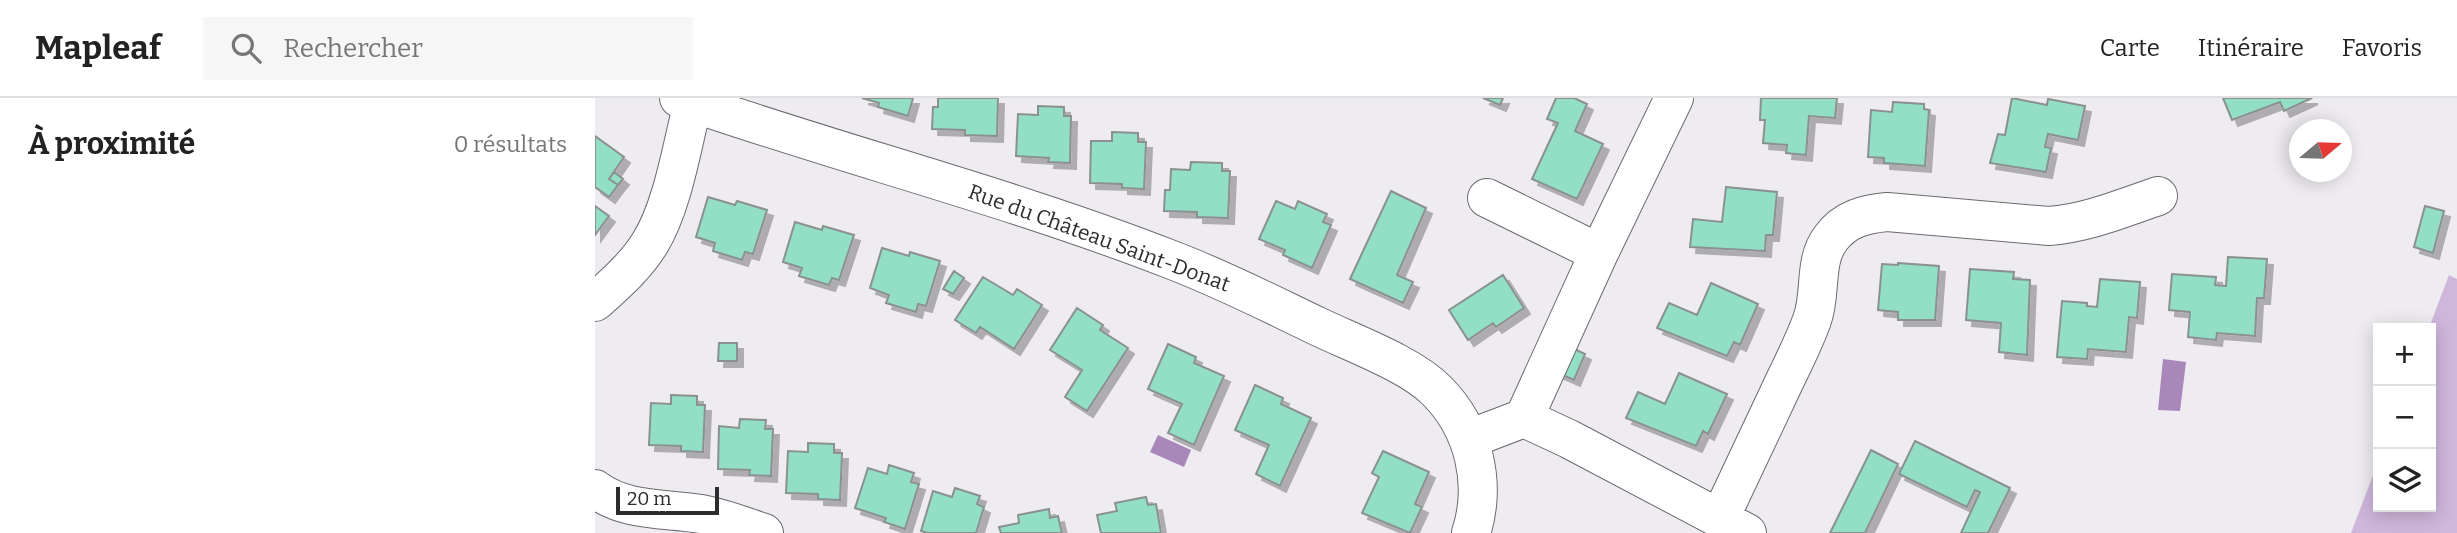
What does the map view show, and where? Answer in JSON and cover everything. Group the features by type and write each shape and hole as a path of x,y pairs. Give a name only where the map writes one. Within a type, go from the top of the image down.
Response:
{"street":[{"path":"1469,439 1524,418 1599,253 1674,98"},
{"path":"595,302 634,265 650,244 661,224 709,103"},
{"name":"Rue du Château Saint-Donat","path":"709,103 1162,256 1237,287 1404,368 1436,389 1458,418 1469,439 1479,484 1476,519 1471,533"},
{"path":"1524,418 1734,526 1805,338 1817,300 1820,262 1824,249 1843,225 1868,214 1887,212 2049,226 2086,220 2158,196"},
{"path":"1487,198 1599,253"},
{"path":"595,489 606,497 631,507 703,514 764,533"}],"shaded area":[{"path":"2449,275 2457,279 2457,533 2351,533 2373,475 2373,512 2436,512 2436,323 2431,323"},
{"path":"2163,359 2186,362 2180,411 2158,410"},
{"path":"1158,435 1191,450 1184,467 1150,452"}],"building":[{"path":"862,98 913,98 908,116 878,107 879,103"},
{"path":"938,98 998,98 997,136 965,135 965,130 932,129 933,107 938,107"},
{"path":"1483,98 1503,98 1500,105"},
{"path":"1556,98 1574,98 1587,104 1575,131 1603,144 1577,199 1532,179 1558,123 1547,119"},
{"path":"1761,98 1837,98 1835,118 1809,116 1806,155 1786,153 1787,145 1763,143 1765,120 1760,120"},
{"path":"2012,98 2047,105 2048,99 2085,106 2078,140 2048,134 2045,147 2051,148 2046,172 1990,163 1998,134 2005,135"},
{"path":"2223,98 2312,98 2284,111 2280,102 2232,120"},
{"path":"1893,102 1924,104 1924,109 1929,110 1925,166 1884,163 1884,158 1868,157 1871,110 1892,112"},
{"path":"1038,106 1064,107 1064,116 1071,116 1070,163 1048,162 1049,158 1016,156 1018,114 1038,115"},
{"path":"1112,132 1138,133 1138,142 1146,142 1144,189 1122,188 1122,184 1090,183 1091,141 1112,141"},
{"path":"595,136 624,157 609,179 618,185 609,197 595,187"},
{"path":"1191,162 1222,163 1222,171 1230,171 1228,218 1197,217 1197,212 1164,211 1165,190 1170,190 1171,169 1190,170"},
{"path":"614,172 623,179 618,185 609,179"},
{"path":"1726,187 1777,192 1773,235 1766,235 1765,251 1690,247 1693,219 1722,222"},
{"path":"1391,191 1426,208 1397,275 1413,282 1403,303 1350,279"},
{"path":"708,197 735,205 737,201 767,210 753,254 745,252 742,260 713,251 715,243 696,237"},
{"path":"1276,201 1295,209 1298,201 1327,214 1323,222 1331,225 1312,268 1283,255 1285,250 1259,239"},
{"path":"595,206 609,216 595,235"},
{"path":"2425,206 2444,211 2433,253 2414,247"},
{"path":"795,222 822,230 823,226 854,235 839,280 832,278 829,285 799,276 802,268 783,262"},
{"path":"882,248 909,256 910,252 940,261 926,306 918,304 916,312 886,303 889,295 870,288"},
{"path":"2228,257 2267,259 2264,298 2257,298 2255,336 2217,333 2216,340 2188,337 2190,312 2169,310 2172,274 2216,277 2215,285 2226,286"},
{"path":"1882,264 1939,266 1935,320 1898,320 1898,312 1878,310"},
{"path":"1970,269 2014,272 2013,279 2030,280 2027,355 1999,352 2001,323 1966,320"},
{"path":"954,271 964,278 953,294 943,289"},
{"path":"1503,275 1524,308 1496,327 1493,323 1468,340 1449,310"},
{"path":"983,277 1013,295 1017,289 1042,305 1014,349 980,327 976,333 955,320"},
{"path":"2100,279 2140,282 2137,318 2129,317 2126,352 2088,349 2087,359 2057,357 2062,301 2087,303 2087,306 2097,307"},
{"path":"1711,283 1758,304 1740,345 1734,342 1727,356 1657,328 1669,303 1697,315"},
{"path":"1077,308 1103,325 1100,330 1128,348 1087,411 1065,397 1082,370 1050,350"},
{"path":"719,343 737,343 737,361 718,361"},
{"path":"1168,344 1196,357 1194,363 1224,376 1194,445 1168,433 1182,404 1148,389"},
{"path":"1568,346 1585,354 1574,380 1556,372"},
{"path":"1679,373 1727,394 1708,434 1703,431 1696,446 1626,418 1638,392 1665,404"},
{"path":"1255,385 1283,398 1281,404 1311,418 1280,486 1256,474 1269,445 1235,430"},
{"path":"671,395 697,396 697,405 705,405 703,452 681,451 681,446 649,445 651,403 671,404"},
{"path":"740,419 766,420 765,429 773,429 771,476 749,475 750,470 718,469 719,426 739,428"},
{"path":"1915,441 2010,488 1988,533 1961,533 1980,492 1975,490 1967,507 1899,474"},
{"path":"808,443 834,444 834,453 842,453 840,500 818,499 818,494 786,493 788,451 808,452"},
{"path":"1871,450 1898,464 1865,533 1830,533"},
{"path":"1383,451 1429,472 1415,504 1422,507 1410,533 1362,513 1379,477 1372,473"},
{"path":"889,465 914,473 911,482 919,484 905,529 884,522 886,518 855,508 868,468 887,474"},
{"path":"955,488 980,496 977,504 984,507 976,533 921,531 933,491 952,497"},
{"path":"1146,497 1148,505 1156,504 1161,533 1101,533 1097,515 1117,511 1115,503"},
{"path":"1049,509 1050,518 1058,516 1062,533 1001,533 999,527 1019,523 1018,515"}]}
